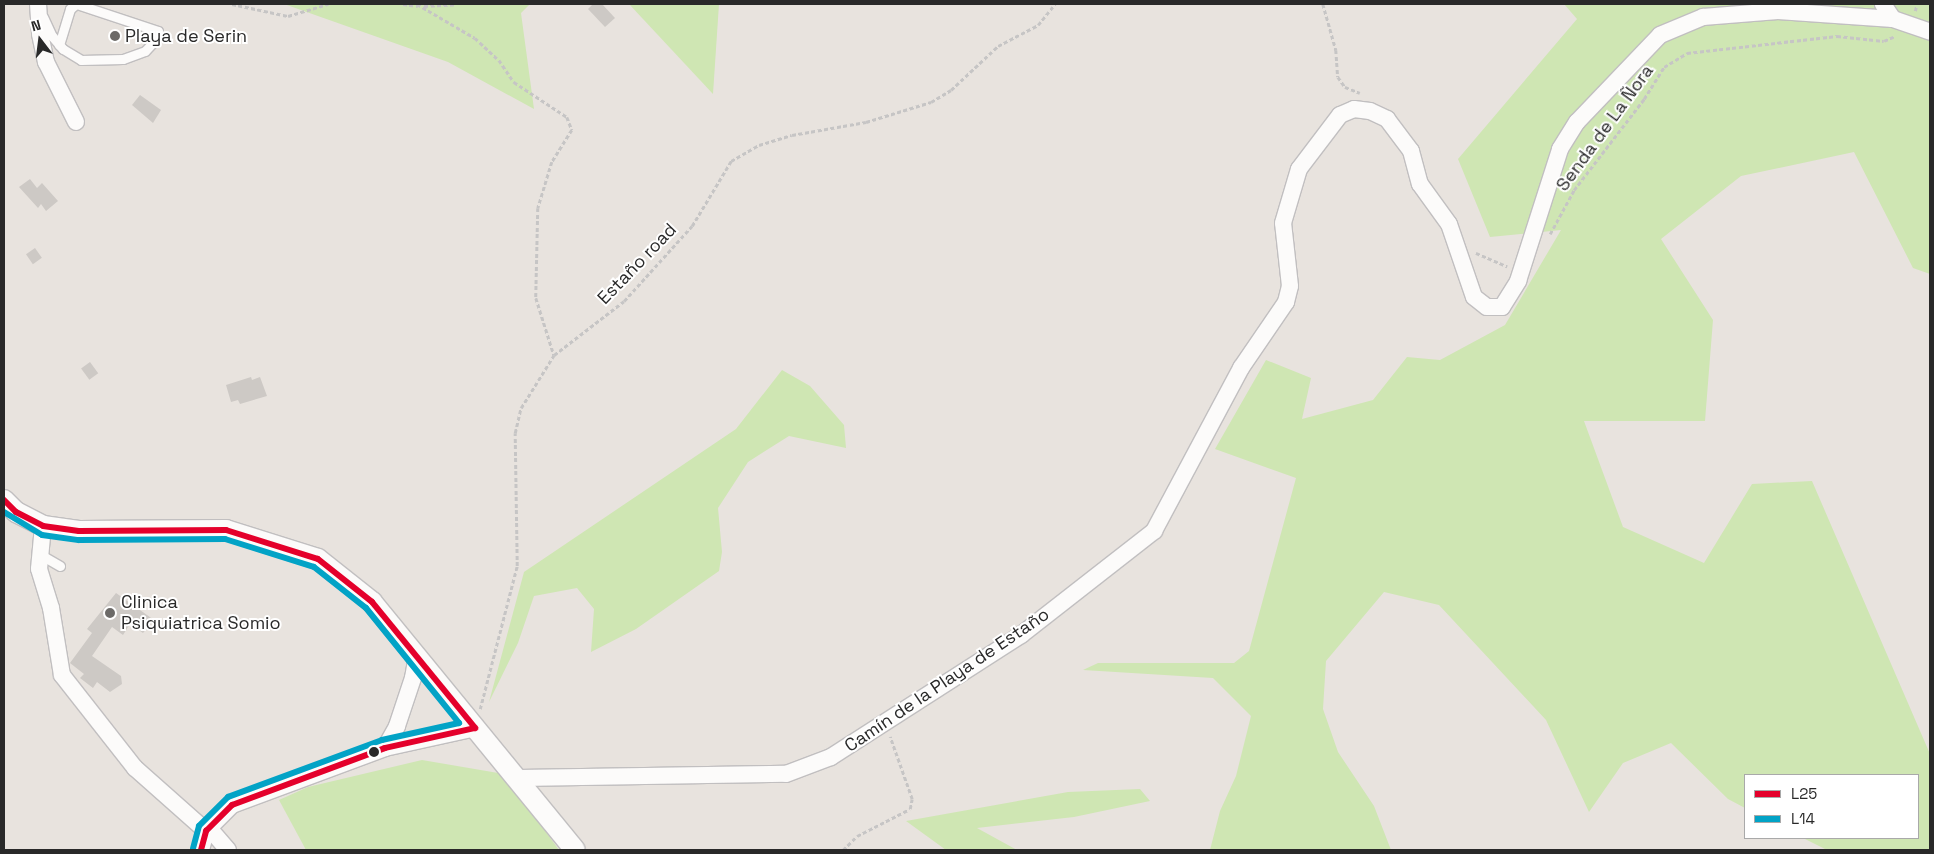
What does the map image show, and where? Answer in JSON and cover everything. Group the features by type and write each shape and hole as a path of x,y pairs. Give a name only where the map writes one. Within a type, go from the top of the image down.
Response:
{"street":[{"path":"1883,4 1893,19"},
{"path":"38,5 46,62 76,122"},
{"path":"1522,268 1560,149 1577,122 1660,35 1703,17 1778,12 1893,19 1930,32"},
{"name":"Camín de la Playa de Estaño","path":"519,778 786,774 831,757 1021,636 1154,531 1241,368 1286,302 1290,286 1283,223 1299,169 1330,124 1354,109 1370,111 1387,119 1411,151 1420,184 1449,224 1474,297 1487,307 1502,307 1522,268"},
{"path":"4,500 16,512 43,526 79,531 226,530 318,559 372,602 475,728 519,778 575,850"},
{"path":"43,526 40,569 51,608 62,675 135,768 208,830 228,850"},
{"path":"385,748 397,726 414,678 417,655"},
{"path":"202,850 208,830 232,805 385,748 475,728"}],"lane":[{"path":"38,5 59,45 81,60 98,62 123,59 145,51 156,39 158,31 76,4 70,9 59,45"},
{"path":"41,555 60,566"}],"path":[{"path":"232,4 288,16 328,4"},
{"path":"403,4 422,6 457,4"},
{"path":"417,4 476,38 499,60 514,82 567,116 572,130 552,162 538,208 536,298 554,355"},
{"name":"Estaño road","path":"475,728 517,566 515,432 521,408 554,355 624,301 692,226 731,161 759,145 792,135 866,122 930,102 951,90 998,46 1038,25 1055,4"},
{"path":"1324,4 1336,50 1338,77 1345,87 1365,96"},
{"path":"1911,25 1917,4"},
{"name":"Senda de La Ñora","path":"1546,241 1574,190 1644,99 1664,67 1687,52 1837,36 1884,40 1910,30 1911,25"},
{"path":"1477,254 1490,261 1522,268"},
{"path":"843,850 857,836 910,809 912,799 885,723"}],"green space":[{"path":"284,4 530,4 521,13 534,109 448,62"},
{"path":"629,4 719,4 713,94"},
{"path":"1564,4 1930,4 1930,274 1913,268 1854,152 1741,176 1661,239 1713,320 1705,421 1584,421 1623,527 1704,563 1752,484 1812,481 1930,754 1930,850 1827,850 1805,839 1919,839 1919,774 1744,774 1744,807 1728,799 1671,743 1623,763 1589,812 1546,720 1439,605 1384,592 1326,661 1323,709 1338,752 1374,806 1391,850 1210,850 1220,811 1236,776 1251,716 1213,678 1083,670 1098,663 1234,663 1249,651 1296,478 1215,449 1266,360 1311,378 1302,419 1373,400 1407,357 1440,360 1505,325 1561,230 1490,237 1458,159 1577,19"},
{"path":"782,370 810,386 844,425 846,448 789,436 748,462 718,508 722,552 719,571 636,629 591,652 594,609 577,588 534,596 518,643 489,702 524,572 736,429"},
{"path":"422,760 504,774 559,850 306,850 279,800 308,787"},
{"path":"1140,789 1150,801 1074,817 977,828 1017,850 946,850 906,821 1068,792"}],"building":[{"path":"593,4 602,4 615,18 605,27 588,9"},
{"path":"140,95 161,110 153,123 132,105"},
{"path":"30,179 37,188 42,183 58,201 46,211 41,204 38,208 19,187"},
{"path":"35,248 42,258 33,264 26,254"},
{"path":"90,362 98,373 89,380 81,368"},
{"path":"251,377 252,380 260,377 267,396 240,404 238,400 231,402 226,385"},
{"path":"116,593 154,620 143,633 130,624 123,635 112,627 92,656 121,676 122,684 110,692 97,682 93,688 80,678 84,674 70,663 92,633 87,629"}],"transit line":[{"name":"L25","path":"4,500 16,512 43,526 79,531 226,530 318,559 372,602 475,728"},
{"name":"L14","path":"4,512 42,535 79,540 225,539 314,567 366,608 459,723 382,740 228,797 199,826 193,848"},
{"name":"L25","path":"201,850 206,831 232,805 385,748 475,728"}],"place":[{"name":"Playa de Serin","path":"115,36"},
{"name":"Clinica Psiquiatrica Somio","path":"110,613"}]}
